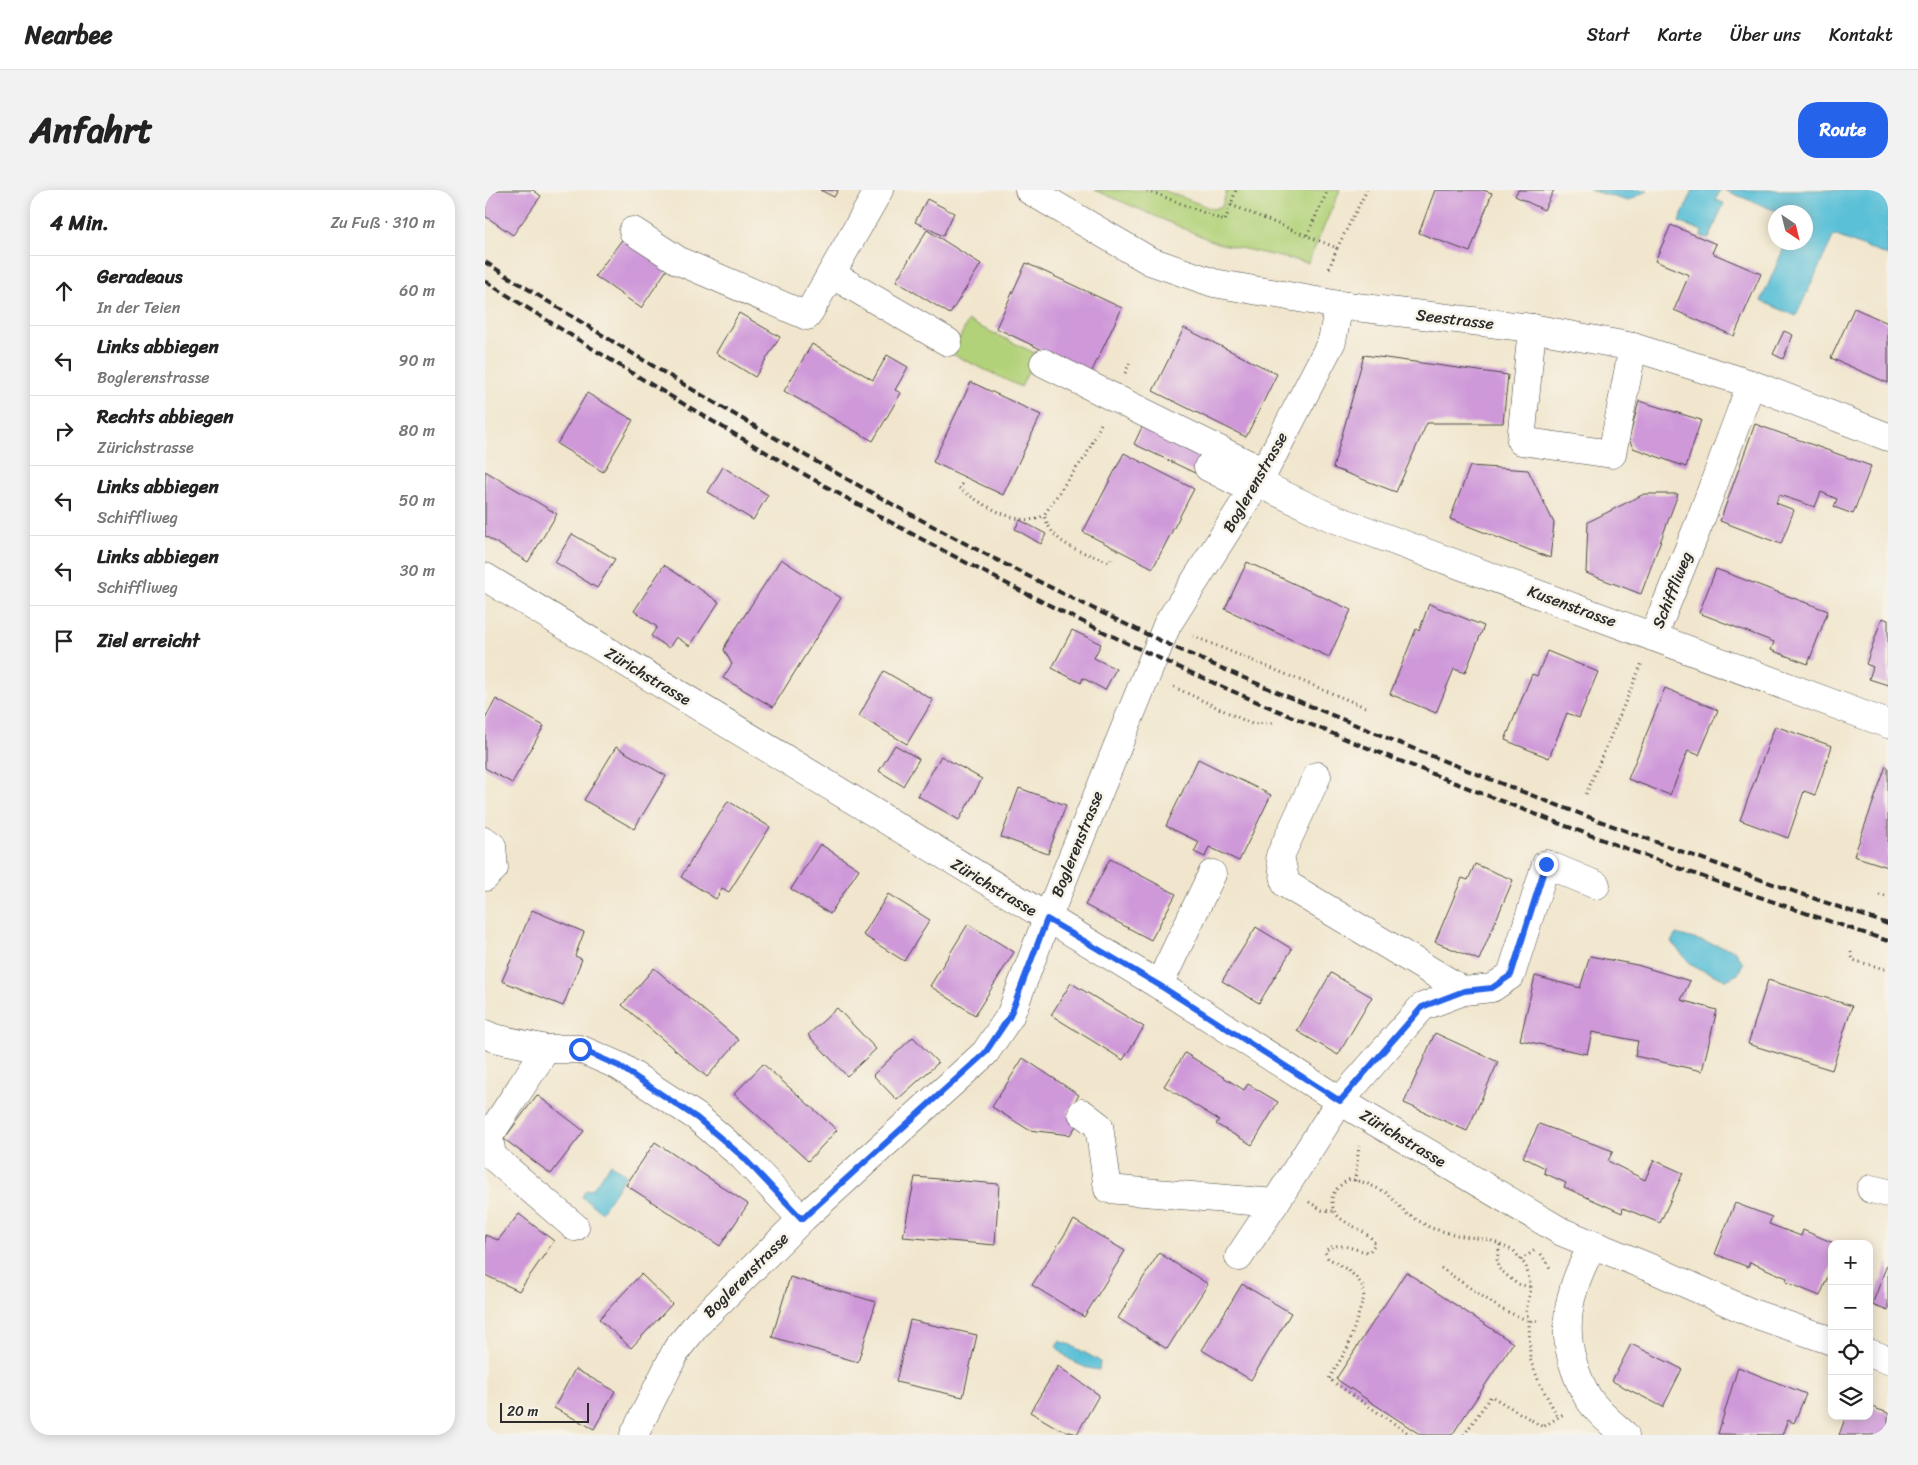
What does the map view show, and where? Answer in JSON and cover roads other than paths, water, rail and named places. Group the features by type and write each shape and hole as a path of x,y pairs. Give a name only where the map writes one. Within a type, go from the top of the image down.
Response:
{"street":[{"path":"633,231 679,261 807,316 879,190"},
{"name":"Seestrasse","path":"1029,190 1150,260 1214,283 1339,305 1532,328 1633,348 1751,384 1888,437"},
{"path":"831,274 948,342"},
{"name":"Boglerenstrasse","path":"634,1435 677,1349 699,1322 802,1219 985,1053 1010,1016 1047,919 1167,625 1258,482 1331,341 1339,305"},
{"path":"1532,328 1521,441 1612,454 1633,348"},
{"path":"1044,363 1113,397 1258,482"},
{"name":"Schiffliweg","path":"1653,637 1700,521 1751,384"},
{"path":"1208,466 1258,482"},
{"name":"Kusenstrasse","path":"1258,482 1330,517 1888,724"},
{"name":"Zürichstrasse","path":"485,577 1047,919 1159,985 1340,1101 1562,1232 1653,1268 1752,1313 1828,1339"},
{"path":"1317,776 1280,856 1286,884 1464,991"},
{"path":"485,841 492,846 494,868 485,877"},
{"path":"1239,1257 1340,1101 1422,1007 1464,991 1492,988 1511,975 1546,864 1596,885"},
{"path":"1159,985 1212,874"},
{"path":"485,1034 494,1038 546,1049 580,1049 619,1066 697,1118 743,1157 802,1219"},
{"path":"546,1049 489,1136 492,1156 575,1227"},
{"path":"1082,1113 1099,1126 1108,1190 1275,1203"},
{"path":"1592,1245 1574,1287 1567,1321 1572,1363 1588,1397 1610,1422 1625,1435"},
{"path":"1873,1355 1888,1360"}],"water":[{"path":"1589,190 1648,190 1628,201"},
{"path":"1693,190 1720,190 1716,200 1724,203 1709,239 1701,236 1702,231 1679,222"},
{"path":"1724,190 1888,190 1888,256 1834,235 1796,316 1761,301 1783,250 1813,250 1813,205 1768,205 1768,208"},
{"path":"1676,934 1734,950 1743,963 1738,974 1726,980 1693,966 1671,942"},
{"path":"611,1164 626,1175 601,1212 582,1197 585,1191 592,1189"},
{"path":"1059,1341 1069,1344 1098,1360 1100,1362 1099,1370 1080,1365 1070,1359 1056,1346"}],"railway":[{"path":"485,262 644,361 888,502 1054,589 1193,656 1491,780 1755,878 1888,924"},
{"path":"485,281 642,379 802,473 965,562 1131,645 1281,712 1489,796 1716,882 1888,941"}]}
